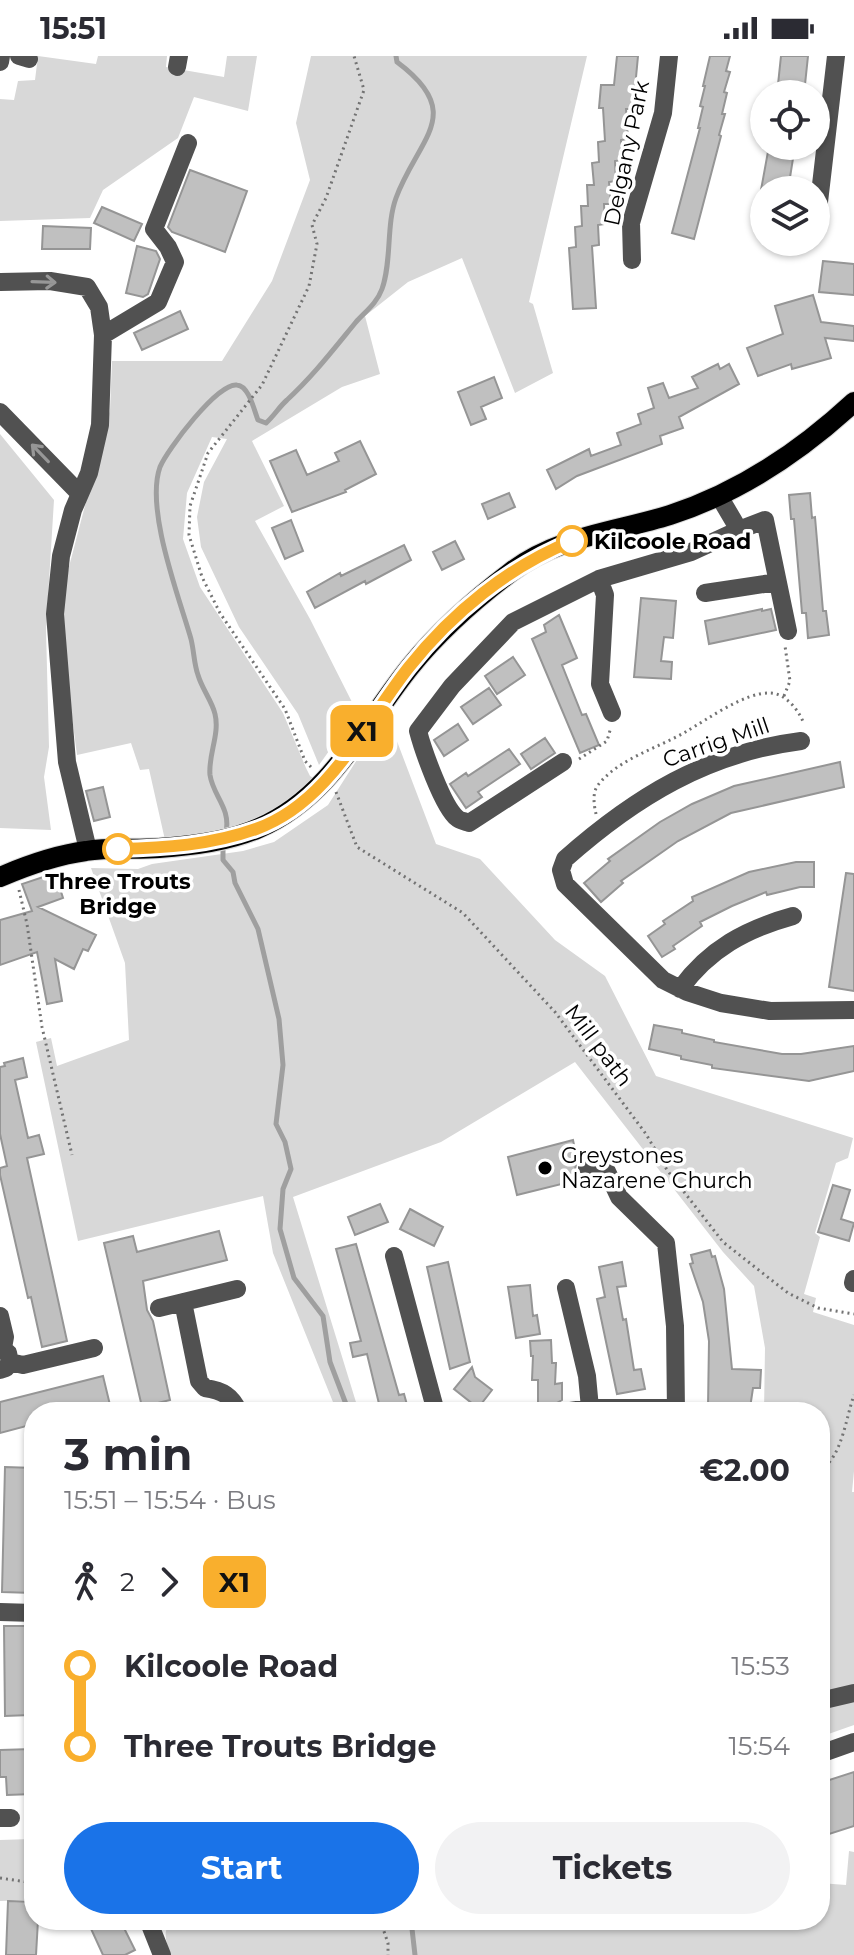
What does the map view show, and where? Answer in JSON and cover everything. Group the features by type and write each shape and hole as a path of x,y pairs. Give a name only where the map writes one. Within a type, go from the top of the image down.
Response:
{"main road":[{"path":"8,874 33,862 88,850 198,844 256,829 291,809 326,782 409,667 438,634 514,570 536,556 593,532 668,515 719,496 767,469 854,402"}],"street":[{"name":"Delgany Park","path":"632,260 631,223 663,113 669,56"},
{"path":"822,176 836,56"},
{"path":"103,335 158,302 175,262 154,229 188,143"},
{"path":"0,282 50,281 87,287 99,307 103,335 100,425 89,473 61,556 55,614 67,762 88,850"},
{"path":"0,412 80,494"},
{"path":"719,496 739,530"},
{"path":"563,762 469,823 456,818 441,792 418,731 452,686 513,622 599,579 691,552 765,520 788,631"},
{"path":"599,579 605,595 600,684 612,713"},
{"path":"705,593 777,582"},
{"name":"Carrig Mill","path":"801,741 756,750 667,782 624,810 565,859 561,870 565,884 663,980 680,989 721,1003 770,1011 854,1010"},
{"path":"680,989 701,963 722,947 754,929 793,916"},
{"path":"587,1167 603,1163 619,1197 666,1243 675,1326 676,1402"},
{"path":"394,1256 433,1402"},
{"path":"566,1288 587,1376 589,1402"},
{"path":"159,1308 237,1289"},
{"path":"183,1302 199,1381 205,1388 221,1391 234,1402"},
{"path":"0,1316 5,1337 3,1357 23,1365 94,1348"},
{"path":"0,1612 24,1613"},
{"path":"830,1699 854,1693"},
{"path":"830,1750 854,1742"},
{"path":"152,1930 162,1955"}],"path":[{"name":"Mill path","path":"354,56 364,90 326,198 312,225 317,244 309,286 262,385 208,453 190,506 189,535 202,577 220,613 285,709 305,761 338,794 357,847 463,913 555,1012 646,1134 667,1170 723,1242 788,1293 818,1308 854,1314"},
{"path":"784,696 790,681 784,642 788,631"},
{"path":"600,830 595,812 597,786 618,769 704,719 758,694 784,696 802,718 809,738 801,741"},
{"path":"563,762 577,760 607,741 612,713"},
{"path":"8,874 27,924 42,1027 72,1155"},
{"path":"830,1460 838,1447 854,1395"},
{"path":"0,1878 24,1882"},
{"path":"383,1930 388,1955"}],"shaded area":[{"path":"38,56 96,64 98,56 167,56 166,67 224,77 227,56 257,56 248,111 194,97 178,138 103,190 90,218 0,221 0,99 14,100 18,81 35,80"},
{"path":"311,56 587,56 529,302 533,304 553,373 515,393 462,258 408,282 365,316 380,374 342,387 252,441 284,506 255,521 357,712 319,765 298,714 239,627 201,547 197,517 204,482 227,439 212,437 187,493 183,539 200,587 283,713 310,776 317,780 279,809 243,827 165,840 149,769 140,770 131,743 77,755 62,641 65,582 110,410 112,361 222,361 272,281 310,180 296,123"},
{"path":"0,434 54,500 46,630 49,747 44,777 51,830 0,828"},
{"path":"376,730 395,736 436,844 480,859 555,940 605,976 656,1076 853,1138 848,1158 836,1163 815,1233 820,1237 804,1294 816,1298 813,1312 854,1325 854,1725 830,1733 830,1402 764,1402 765,1348 754,1286 723,1252 575,1062 441,1142 293,1197 356,1402 333,1402 273,1253 263,1196 78,1241 36,1042 51,1038 57,1066 129,1040 125,963 91,868 138,869 152,864 243,851 274,842 328,805"},
{"path":"24,1839 24,1900 0,1901 0,1840"},
{"path":"849,1851 854,1852 854,1955 170,1955 166,1939 166,1930 830,1930 830,1884 846,1885"}],"building":[{"path":"617,56 638,56 633,109 626,109 628,139 621,140 622,160 615,161 616,181 609,182 611,204 604,204 605,224 598,225 599,245 592,246 596,308 573,309 569,248 576,247 575,227 582,226 581,206 588,206 587,185 594,185 592,163 599,162 598,142 605,141 603,108 599,108 601,85 614,85"},
{"path":"710,56 730,56 726,71 730,72 724,92 727,93 721,136 694,239 672,233 700,128 703,107 700,106"},
{"path":"781,56 808,56 805,80 778,80"},
{"path":"766,160 793,160 790,176 764,176"},
{"path":"190,170 247,191 225,252 172,232 168,227"},
{"path":"102,207 142,224 134,241 94,223"},
{"path":"43,226 91,228 90,249 42,249"},
{"path":"137,246 156,251 160,259 148,294 143,297 126,293"},
{"path":"823,261 854,264 854,295 819,292"},
{"path":"813,295 821,322 854,326 854,341 825,338 831,358 792,369 791,364 758,376 747,348 783,334 775,306"},
{"path":"180,311 188,329 142,350 134,333"},
{"path":"718,364 720,369 729,364 739,384 679,417 683,428 660,436 662,444 577,476 556,489 547,470 589,449 591,456 621,445 617,433 641,424 638,414 654,408 648,388 663,383 669,398 698,388 692,377"},
{"path":"494,377 502,398 481,407 486,419 471,425 458,392"},
{"path":"360,441 376,474 346,492 292,512 270,461 296,450 307,475 339,461 335,453"},
{"path":"509,493 515,507 488,519 482,504"},
{"path":"810,493 823,611 826,611 829,635 808,638 806,613 802,613 789,495"},
{"path":"291,520 303,551 285,559 272,528"},
{"path":"455,541 464,559 442,570 433,552"},
{"path":"404,545 411,560 315,608 307,592 340,573 341,576"},
{"path":"641,598 676,601 673,638 664,637 661,661 672,662 671,679 634,677"},
{"path":"771,609 776,630 709,644 705,621"},
{"path":"559,615 577,658 562,665 582,715 586,714 599,745 580,753 532,639 546,632 544,625"},
{"path":"513,657 525,675 497,694 485,676"},
{"path":"489,688 501,705 473,724 461,707"},
{"path":"458,724 468,740 444,756 434,740"},
{"path":"545,738 555,753 531,769 521,754"},
{"path":"509,749 520,764 478,792 482,797 466,808 450,784"},
{"path":"840,762 844,787 731,813 678,841 621,881 623,883 601,902 584,883 610,861 608,859 660,822 692,804 734,786"},
{"path":"103,787 110,817 94,821 86,791"},
{"path":"796,862 814,862 814,887 767,895 766,892 732,906 700,922 702,926 662,957 648,936 665,924 663,921 693,901 692,897 749,872"},
{"path":"55,873 63,898 38,907 96,935 88,951 83,949 74,969 55,959 62,1001 47,1004 37,952 0,965 0,920 32,911 22,884"},
{"path":"846,873 854,874 854,991 829,987"},
{"path":"654,1025 682,1030 682,1033 714,1042 782,1054 854,1046 854,1071 809,1081 712,1068 712,1065 649,1049"},
{"path":"23,1058 27,1077 15,1080 28,1138 39,1135 44,1154 27,1158 67,1341 42,1347 0,1175 0,1168 7,1166 0,1134 0,1067"},
{"name":"Greystones Nazarene Church","path":"573,1140 577,1160 575,1169 582,1179 517,1195 508,1157"},
{"path":"833,1185 850,1190 841,1219 854,1223 849,1241 818,1232"},
{"path":"380,1204 388,1222 355,1235 348,1217"},
{"path":"410,1209 443,1227 434,1246 400,1229"},
{"path":"219,1231 227,1260 143,1281 147,1310 153,1321 170,1400 162,1402 141,1402 104,1243 133,1236 137,1252"},
{"path":"356,1244 399,1395 404,1394 406,1402 379,1402 367,1354 353,1357 350,1343 361,1341 336,1249"},
{"path":"710,1250 712,1257 715,1256 724,1289 732,1369 761,1370 760,1388 753,1388 751,1402 708,1402 709,1341 703,1302 690,1264 693,1263 691,1255"},
{"path":"448,1262 470,1362 450,1369 427,1267"},
{"path":"622,1262 626,1286 617,1287 634,1370 641,1369 645,1389 617,1394 597,1299 605,1297 599,1267"},
{"path":"530,1285 533,1316 537,1315 540,1334 516,1338 508,1287"},
{"path":"551,1340 552,1363 556,1363 555,1384 562,1383 562,1400 558,1402 538,1402 538,1380 532,1380 530,1341"},
{"path":"472,1367 475,1377 492,1390 483,1402 470,1402 454,1389"},
{"path":"103,1376 109,1402 24,1402 24,1427 0,1433 0,1402"},
{"path":"5,1467 24,1468 24,1593 2,1592"},
{"path":"4,1626 24,1626 24,1715 5,1716"},
{"path":"24,1749 24,1794 7,1795 6,1777 0,1777 0,1750"},
{"path":"854,1772 854,1826 830,1834 830,1780"},
{"path":"8,1901 24,1902 24,1930 37,1930 36,1955 6,1955"},
{"path":"92,1930 125,1930 135,1950 125,1955 103,1955"}],"waterway":[{"path":"226,832 226,816 210,775 215,714 197,671 160,529 157,506 160,467 194,418 229,387 237,385 245,389 258,420 266,423 380,294 387,267 396,198 431,127 433,112 429,97 418,80 397,62 396,56"},
{"path":"223,845 223,860 233,872 235,883 258,929 279,1019 283,1065 276,1124 285,1142 291,1169 283,1189 280,1229 294,1278 323,1316 330,1362 345,1402"},
{"path":"412,1930 415,1955"}],"bus line":[{"name":"X1","path":"118,849 198,844 272,822 326,782 409,667 446,626 514,570 536,556 572,541"}],"place":[{"name":"Kilcoole Road","path":"572,541"},
{"name":"Three Trouts Bridge","path":"118,849"},
{"name":"Greystones Nazarene Church","path":"545,1168"}]}
